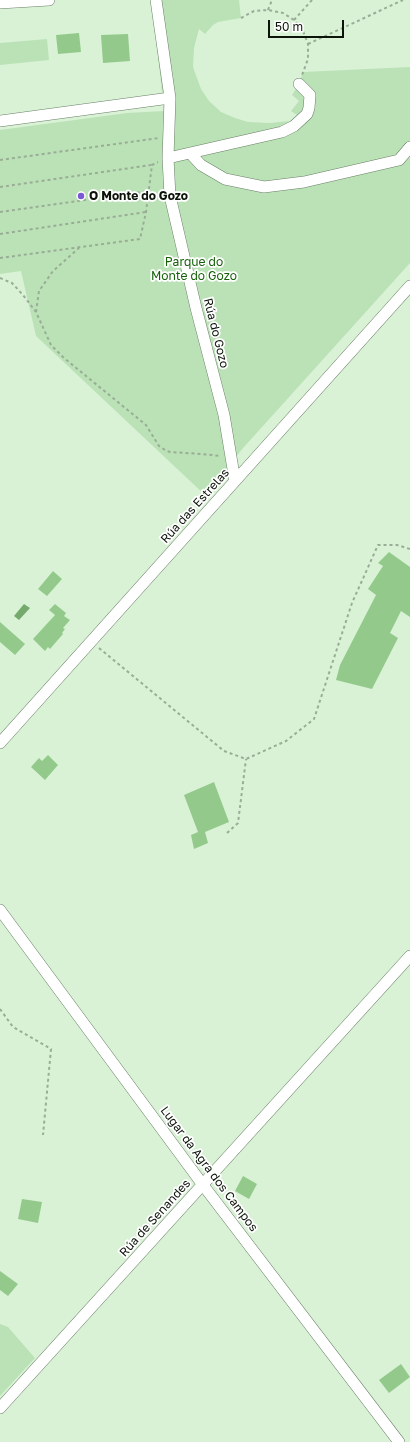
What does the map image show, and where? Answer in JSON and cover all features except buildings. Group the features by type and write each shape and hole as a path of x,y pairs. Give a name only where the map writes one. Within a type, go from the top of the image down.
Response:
{"street":[{"path":"0,3 49,0"},
{"name":"Rúa do Gozo","path":"156,0 170,98 168,182 173,212 196,308 224,415 235,481"},
{"path":"168,158 282,132 294,126 307,114 309,108 310,95 299,84"},
{"path":"0,121 170,98"},
{"path":"190,152 201,165 225,179 264,186 304,182 399,160 410,147"},
{"name":"Rúa das Estrelas","path":"0,744 410,286"},
{"name":"Lugar da Agra dos Campos","path":"0,910 203,1185 399,1442"},
{"name":"Rúa de Senandes","path":"0,1408 410,956"}],"path":[{"path":"268,10 272,0"},
{"path":"294,20 312,0"},
{"path":"308,44 403,0"},
{"path":"241,18 254,11 268,10 283,13 294,20 303,31 308,44 308,59 299,84"},
{"path":"0,160 169,137"},
{"path":"0,187 152,165 168,158"},
{"path":"0,258 140,239 146,212 152,165"},
{"path":"0,212 149,191"},
{"path":"0,234 146,212"},
{"path":"36,312 40,291 53,271 80,247"},
{"path":"0,278 12,283 23,295 36,312 52,345 64,358 146,425 159,446 170,452 232,458"},
{"path":"104,652 224,751 246,759 286,740 314,719 352,603 378,545 397,545 410,549"},
{"path":"227,833 238,823 246,759"},
{"path":"0,1009 14,1027 51,1049 44,1135"}],"green space":[{"name":"Parque do Monte do Gozo","path":"152,0 239,0 241,18 218,22 205,34 199,29 194,48 193,67 201,89 209,101 221,112 248,122 269,123 290,121 297,115 291,111 299,101 292,95 299,84 303,72 410,67 410,263 244,447 206,496 36,336 21,271 0,274 0,130 127,113 164,111"},
{"path":"47,39 49,60 0,65 0,43"},
{"path":"0,1324 8,1327 35,1358 0,1396"}],"shaded area":[{"path":"24,604 30,608 19,620 14,616"}],"place":[{"name":"O Monte do Gozo","path":"81,196"}]}
